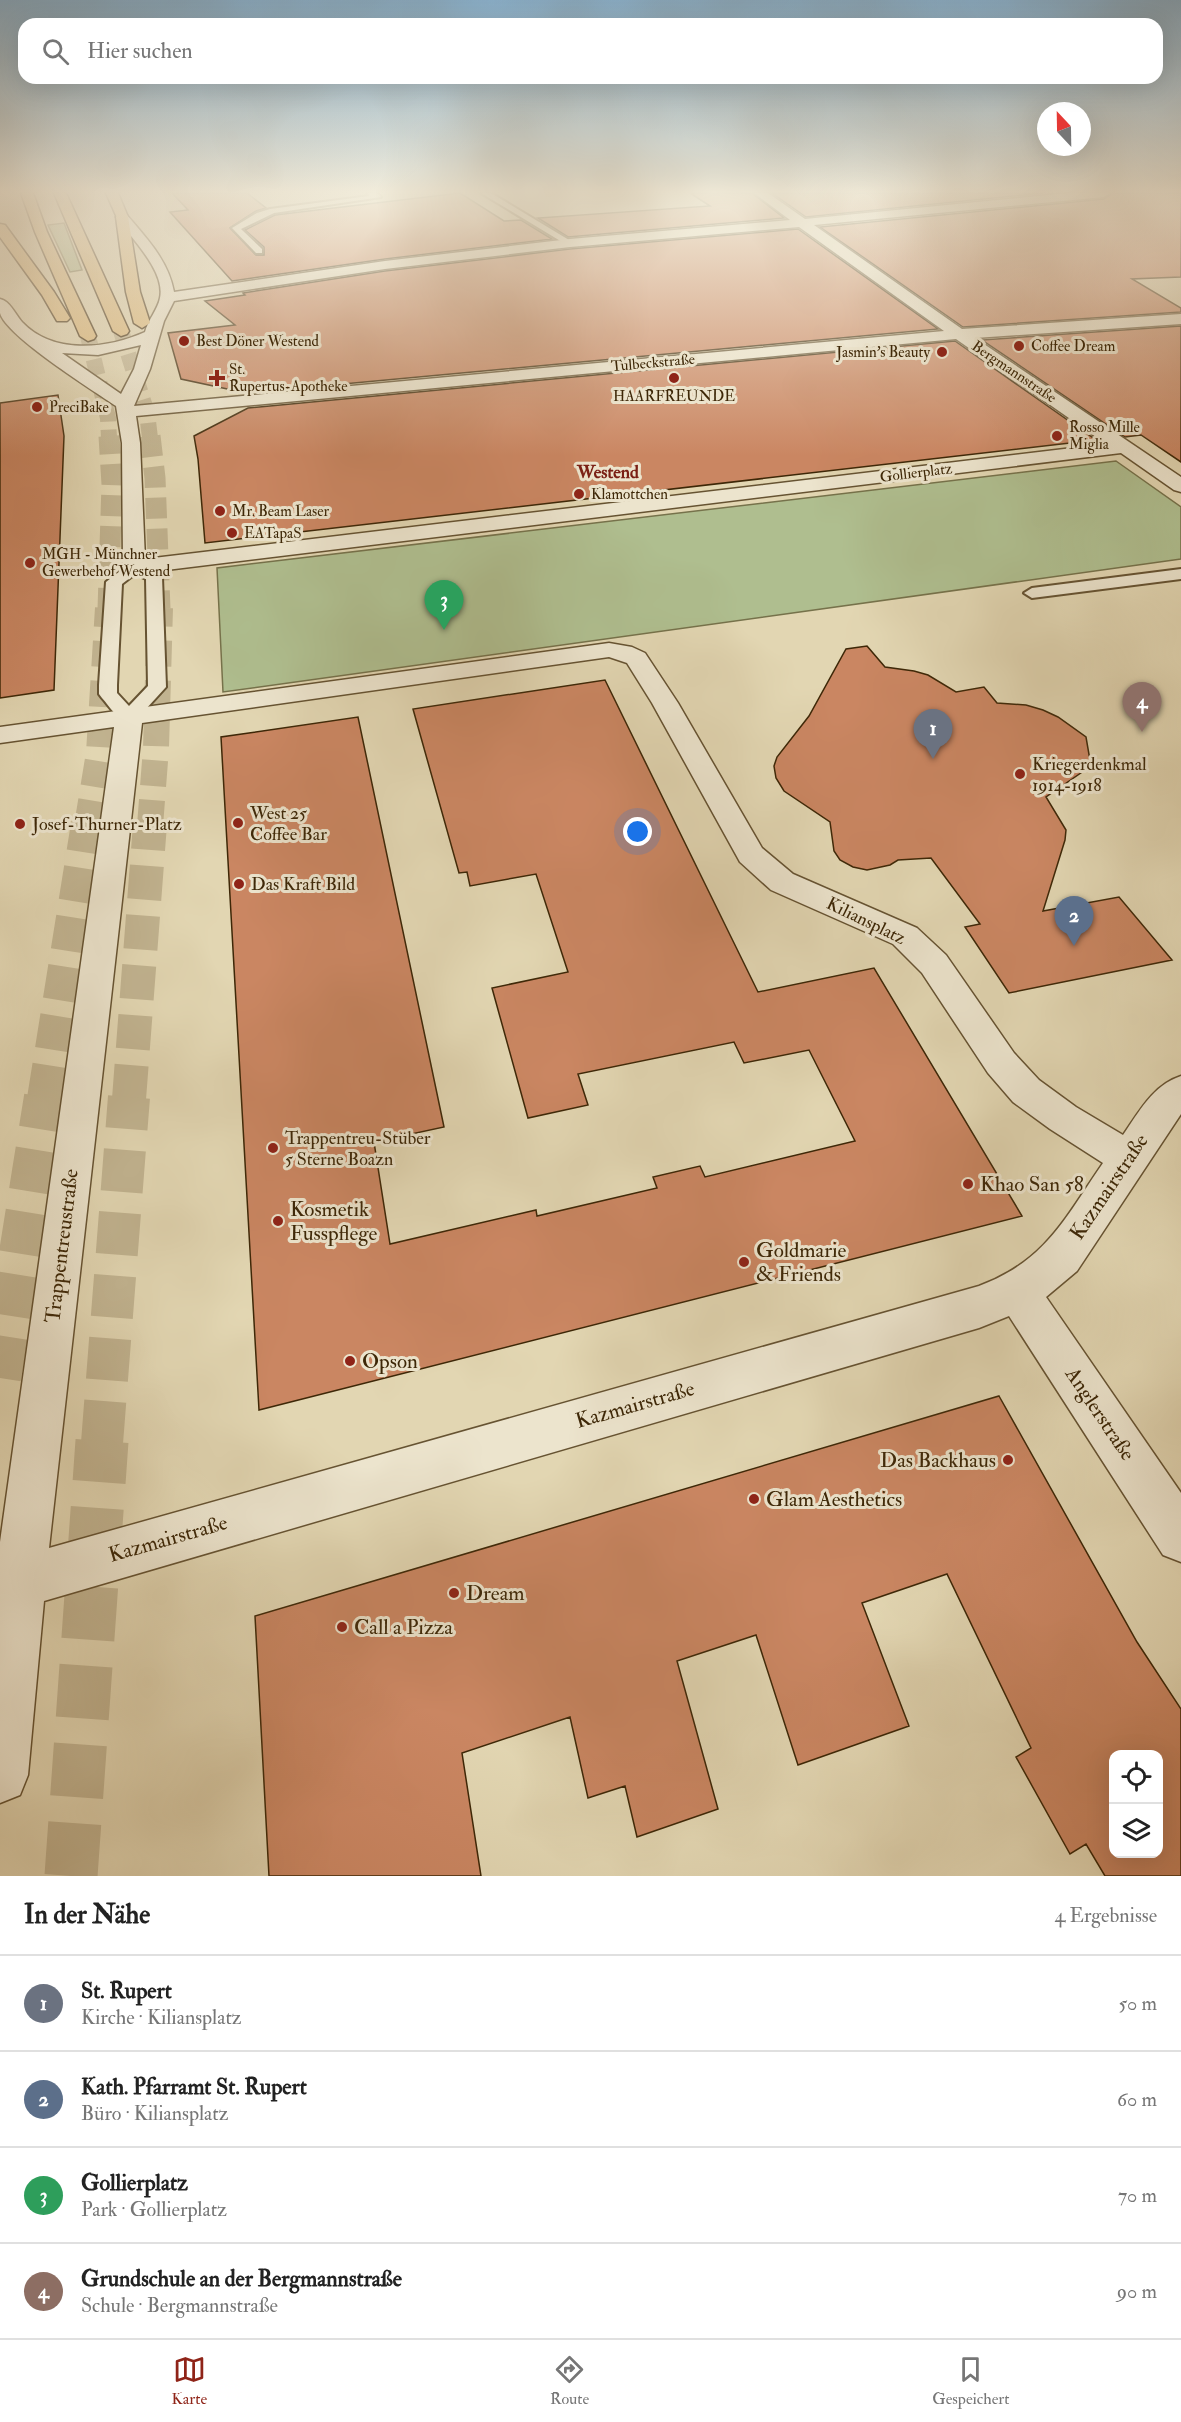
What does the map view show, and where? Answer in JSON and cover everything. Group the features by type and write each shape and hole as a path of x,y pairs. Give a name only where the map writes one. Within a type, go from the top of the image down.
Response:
{"main road":[{"path":"38,281 63,322 88,336 63,281"},
{"path":"98,281 121,332"},
{"path":"131,281 133,292 147,329"}],"street":[{"path":"40,344 71,350 105,350 124,346 147,329 168,297 165,281"},
{"path":"168,297 280,281"},
{"name":"Bergmannstraße","path":"883,281 1181,486"},
{"path":"0,303 16,327 125,408"},
{"name":"Tulbeckstraße","path":"125,408 959,334 1181,319"},
{"path":"0,330 16,327"},
{"path":"134,567 131,443 125,408 142,369 147,329"},
{"path":"87,379 142,369"},
{"name":"Gollierplatz","path":"134,567 1125,447"},
{"name":"Kiliansplatz","path":"129,717 609,650 636,658 665,703 751,855 782,882 905,936 934,964 1000,1063 1026,1091 1129,1159"},
{"path":"0,735 129,717"},
{"name":"Trappentreustraße","path":"0,1775 10,1585 129,717"},
{"name":"Kazmairstraße","path":"10,1585 980,1307 1018,1292 1045,1275 1062,1257 1165,1105 1181,1091"},
{"name":"Anglerstraße","path":"1018,1292 1181,1536"}],"lane":[{"path":"134,567 154,577 157,687 129,717 108,694 108,685 114,582 134,567"},
{"path":"1032,593 1181,574"}],"green space":[{"path":"1116,461 1181,507 1181,559 223,692 217,568"}],"building":[{"path":"323,281 870,281 938,329 246,393 181,379 168,333 235,325 205,301 245,295 243,293"},
{"path":"897,281 1135,281 1181,308 1181,312 963,327"},
{"path":"1181,326 1181,462 1141,435 1125,437 982,340"},
{"path":"955,341 1096,440 205,543 194,436 248,408"},
{"name":"MGH - Münchner Gewerbehof Westend","path":"58,395 64,436 54,690 0,698 0,403"},
{"path":"867,646 885,667 928,675 956,692 984,687 997,703 1026,705 1043,710 1058,717 1086,737 1091,766 1046,797 1066,830 1043,911 1119,897 1172,960 1009,993 965,927 980,924 931,858 898,860 890,865 867,870 853,867 840,860 834,851 830,822 784,791 776,778 774,766 777,757 809,716 846,649"},
{"path":"605,680 758,992 874,968 1022,1216 259,1410 221,737 358,717 444,1127 374,1142 390,1244 536,1210 537,1216 657,1188 653,1177 700,1166 705,1177 855,1141 809,1050 744,1063 734,1042 578,1074 588,1105 528,1118 492,988 568,972 536,874 470,886 467,872 459,873 413,709"},
{"path":"999,1396 1137,1642 1181,1709 1181,1876 1105,1876 1086,1844 1070,1854 1016,1757 1031,1748 947,1574 862,1603 909,1726 798,1765 756,1635 677,1661 718,1809 637,1837 625,1786 588,1798 570,1717 462,1753 481,1876 269,1876 255,1616"}],"tunnel":[{"path":"121,331 147,413 150,438"},
{"path":"88,336 108,418 109,438"},
{"path":"108,609 112,484 109,436"},
{"path":"150,436 155,478 160,609"},
{"path":"87,826 99,753 108,608"},
{"path":"150,826 156,748 160,609"},
{"path":"44,1099 88,824"},
{"path":"129,1099 150,824"},
{"path":"0,1378 45,1097"},
{"path":"102,1443 129,1097"},
{"path":"71,1876 102,1441"}],"place":[{"name":"Best Döner Westend","path":"184,341"},
{"name":"Coffee Dream","path":"1019,346"},
{"name":"Jasmin's Beauty","path":"942,352"},
{"name":"St. Rupertus-Apotheke","path":"217,378"},
{"name":"HAARFREUNDE","path":"674,378"},
{"name":"PreciBake","path":"37,407"},
{"name":"Rosso Mille Miglia","path":"1057,436"},
{"name":"Klamottchen","path":"579,494"},
{"name":"Mr. Beam Laser","path":"220,511"},
{"name":"EATapaS","path":"232,533"},
{"name":"MGH - Münchner Gewerbehof Westend","path":"30,563"},
{"name":"Gollierplatz","path":"444,630"},
{"name":"Grundschule an der Bergmannstraße","path":"1142,732"},
{"name":"St. Rupert","path":"933,759"},
{"name":"Kriegerdenkmal 1914-1918","path":"1020,774"},
{"name":"West 25 Coffee Bar","path":"238,823"},
{"name":"Josef-Thurner-Platz","path":"20,824"},
{"name":"Das Kraft Bild","path":"239,884"},
{"name":"Kath. Pfarramt St. Rupert","path":"1074,946"},
{"name":"Trappentreu-Stüber 5 Sterne Boazn","path":"273,1148"},
{"name":"Khao San 58","path":"968,1184"},
{"name":"Kosmetik Fusspflege","path":"278,1221"},
{"name":"Goldmarie & Friends","path":"744,1262"},
{"name":"Opson","path":"350,1361"},
{"name":"Das Backhaus","path":"1008,1460"},
{"name":"Glam Aesthetics","path":"754,1499"},
{"name":"Dream","path":"454,1593"},
{"name":"Call a Pizza","path":"342,1627"}],"district":[{"name":"Westend","path":"608,472"}]}
